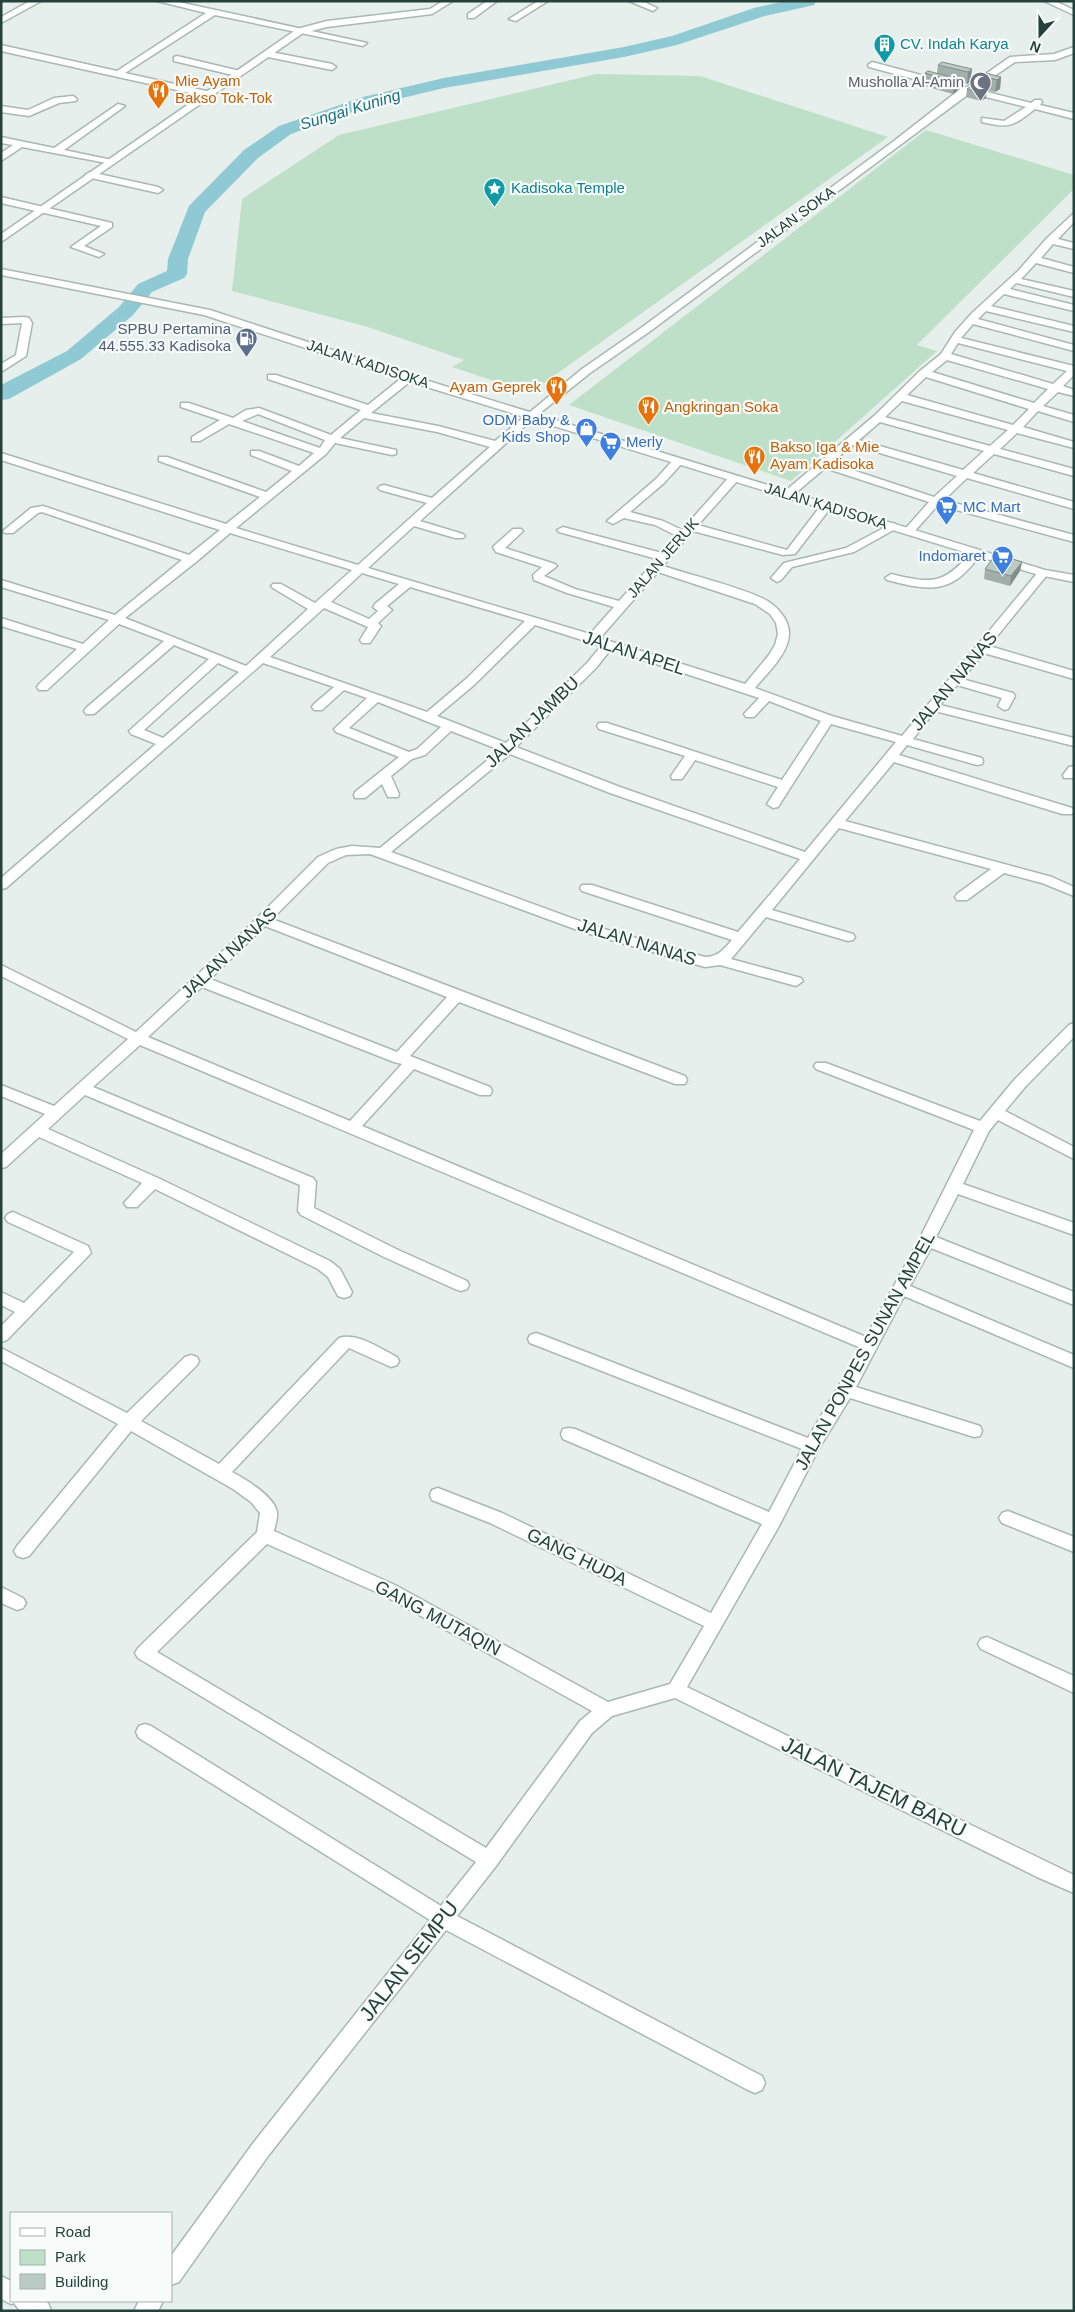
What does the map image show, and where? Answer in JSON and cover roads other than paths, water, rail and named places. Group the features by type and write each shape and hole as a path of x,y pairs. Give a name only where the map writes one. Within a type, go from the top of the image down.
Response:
{"street":[{"path":"1,22 37,1"},
{"path":"1,239 90,175 300,31 327,24 432,11 449,1"},
{"path":"471,16 493,1"},
{"path":"513,19 544,1"},
{"path":"632,1 653,8"},
{"path":"1048,1 1074,13"},
{"path":"167,2 212,13 363,43"},
{"path":"118,74 212,13"},
{"path":"1,48 208,94"},
{"name":"JALAN SOKA","path":"1,884 247,671 363,568 496,445 586,371 645,330 959,87 1013,59 1055,57 1074,50"},
{"path":"266,54 332,66"},
{"path":"177,59 237,73"},
{"path":"872,65 1074,116"},
{"path":"985,120 1005,124 1034,106 1041,97"},
{"path":"1,109 29,114 57,100 73,99"},
{"path":"56,152 121,106"},
{"path":"1,140 109,162"},
{"path":"1,158 20,144"},
{"path":"90,175 158,190"},
{"path":"1,200 44,208 109,225 76,247 99,254"},
{"path":"788,494 878,418 944,356 955,339 983,307 1014,280 1050,240 1069,226 1074,216"},
{"path":"1050,240 1074,246"},
{"path":"1032,259 1074,270"},
{"name":"JALAN KADISOKA","path":"1,272 206,312 408,378 1043,573 1074,579"},
{"path":"1014,280 1074,294"},
{"path":"1002,290 1074,308"},
{"path":"983,307 1074,329"},
{"path":"1,321 23,319 27,323 21,356 1,369"},
{"path":"971,320 1074,348"},
{"path":"955,339 1074,369"},
{"path":"944,356 1074,393"},
{"path":"908,531 936,501 1014,430 1074,369"},
{"path":"924,373 1034,409 1074,419"},
{"path":"272,377 366,412 496,445"},
{"path":"43,687 117,619 192,560 322,452 332,439 408,378"},
{"path":"901,396 1014,430 1074,445"},
{"path":"185,405 322,452"},
{"path":"196,439 230,421 258,411 332,439 392,452"},
{"path":"878,418 1074,473"},
{"path":"850,441 1074,506"},
{"path":"255,452 300,470"},
{"name":"JALAN APEL","path":"1,456 279,545 363,568 609,644 767,696 828,719 976,761"},
{"path":"162,459 267,496"},
{"path":"678,461 660,481 618,518 659,523 687,531 787,552 826,506"},
{"path":"823,464 936,501 1074,539"},
{"name":"JALAN JERUK","path":"592,639 734,478"},
{"path":"384,488 434,502"},
{"path":"9,531 35,510 43,509 192,560"},
{"path":"413,522 459,536"},
{"path":"778,578 788,565 850,550 893,526"},
{"path":"563,530 664,557"},
{"path":"517,532 499,549 551,566 539,575 538,578 571,591 622,605"},
{"path":"891,578 931,586 955,579 965,570 976,552"},
{"path":"655,568 759,601 773,609 785,634 781,647 746,689"},
{"name":"JALAN NANAS","path":"1,1163 264,921 323,860 350,848 382,853 588,929 705,962 720,960 727,955 763,912 1043,573"},
{"path":"1,582 117,619 247,671"},
{"path":"371,623 386,610 379,607 409,582"},
{"path":"276,586 292,593 300,602 320,606 371,623 375,626 366,640"},
{"path":"428,718 470,682 533,620"},
{"path":"1,622 85,648"},
{"path":"90,711 172,640"},
{"name":"JALAN JAMBU","path":"382,853 508,749 515,739 592,665 609,644"},
{"path":"981,648 1074,675"},
{"path":"165,743 135,731 217,658"},
{"path":"261,658 376,697 615,790 808,857"},
{"path":"954,681 1009,696 1004,706"},
{"path":"318,707 342,686"},
{"path":"750,714 767,696"},
{"path":"376,697 340,729 408,756"},
{"path":"932,707 1074,742"},
{"path":"773,804 828,719"},
{"path":"360,795 408,756 421,752 449,726"},
{"path":"604,726 786,785"},
{"path":"677,776 692,755"},
{"path":"891,757 1067,811"},
{"path":"385,776 392,794"},
{"path":"836,823 1046,880 1074,892"},
{"path":"962,897 1001,868"},
{"path":"587,888 741,938"},
{"path":"763,912 848,937"},
{"path":"264,921 455,998 514,1017 680,1080"},
{"path":"720,960 796,980"},
{"path":"1,970 137,1038 869,1345"},
{"path":"200,981 484,1091"},
{"path":"352,1128 455,998"},
{"name":"JALAN PONPES SUNAN AMPEL","path":"676,1690 773,1521 812,1446 846,1390 955,1187 984,1128 1020,1083 1073,1030"},
{"path":"822,1066 984,1128"},
{"path":"84,1088 308,1182 306,1211 390,1253 462,1285"},
{"path":"1,1090 56,1113"},
{"path":"996,1113 1074,1154"},
{"path":"37,1130 153,1182 324,1265 334,1273 344,1292"},
{"path":"132,1203 153,1182"},
{"path":"955,1187 1074,1229"},
{"path":"1,1336 81,1256 84,1250 13,1218"},
{"path":"927,1240 1074,1299"},
{"path":"900,1288 1074,1362"},
{"path":"1,1298 26,1310"},
{"path":"536,1339 812,1446"},
{"path":"220,1474 345,1342 350,1342 391,1361"},
{"path":"1,1354 130,1421 264,1502 270,1512 265,1535 144,1653 489,1860"},
{"path":"23,1551 130,1421 191,1360"},
{"path":"846,1390 974,1431"},
{"path":"569,1434 773,1521"},
{"name":"GANG HUDA","path":"438,1495 496,1518 715,1623"},
{"path":"1008,1518 1074,1545"},
{"name":"GANG MUTAQIN","path":"265,1535 389,1590 606,1710"},
{"path":"1,1594 17,1603"},
{"path":"988,1644 1074,1685"},
{"name":"JALAN SEMPU","path":"172,2273 261,2149 489,1860 586,1727 606,1710 676,1690"},
{"name":"JALAN TAJEM BARU","path":"676,1690 1074,1884"},
{"path":"145,1732 444,1918 754,2083"},
{"path":"26,2302 40,2311"}],"waterway":[{"name":"Sungai Kuning","path":"1,394 74,355 126,311 145,288 177,274 178,259 196,210 251,154 285,130 363,102 444,83 624,52 677,40 760,12 808,1"}],"place":[{"name":"CV. Indah Karya","path":"884,63"},
{"name":"Musholla Al-Amin","path":"980,101"},
{"name":"Mie Ayam Bakso Tok-Tok","path":"159,109"},
{"name":"Kadisoka Temple","path":"495,207"},
{"name":"SPBU Pertamina 44.555.33 Kadisoka","path":"247,357"},
{"name":"Ayam Geprek","path":"557,406"},
{"name":"Angkringan Soka","path":"648,426"},
{"name":"ODM Baby & Kids Shop","path":"586,448"},
{"name":"Merly","path":"610,461"},
{"name":"Bakso Iga & Mie Ayam Kadisoka","path":"754,475"},
{"name":"MC Mart","path":"947,526"},
{"name":"Indomaret","path":"1002,575"}]}
